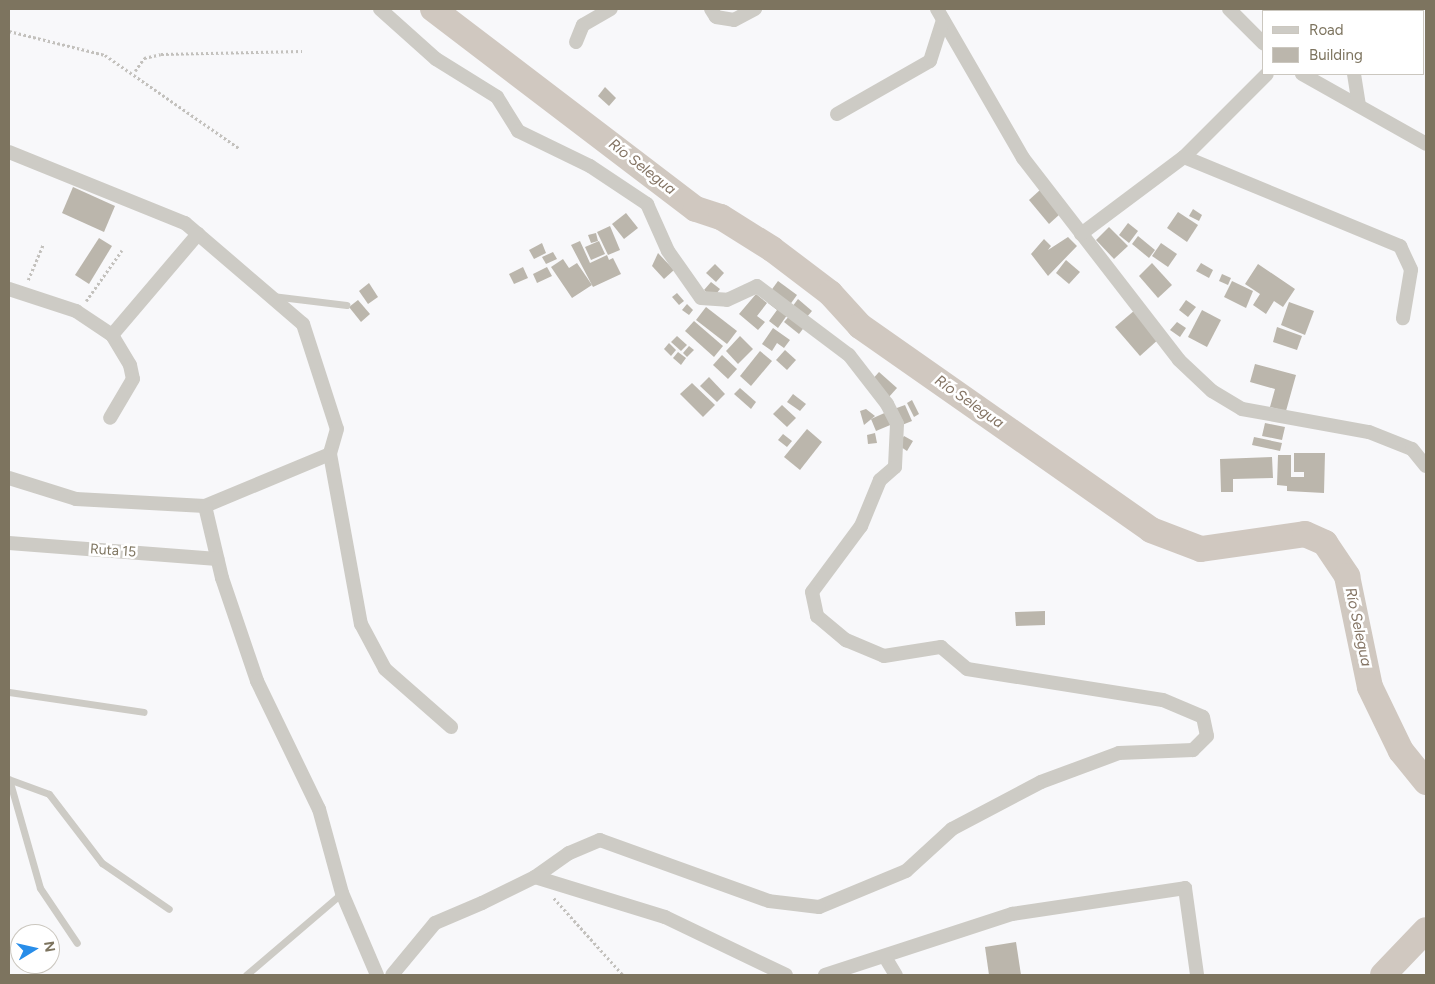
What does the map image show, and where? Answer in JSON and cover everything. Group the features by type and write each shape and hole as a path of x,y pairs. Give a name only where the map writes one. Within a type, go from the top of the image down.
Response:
{"street":[{"path":"380,9 436,60 497,97 518,131 590,166 647,204 668,251 701,298 727,300 757,286 849,355 887,404 897,424 896,467 880,480 861,526 812,592 817,616 846,640 884,656 941,647 967,669 1163,700 1202,718 1207,736 1193,750 1119,753 1041,782 952,829 906,871 820,907 769,902 600,840 569,853 535,877 435,922 392,975"},
{"path":"576,42 583,25 611,9"},
{"path":"711,9 716,17 734,20 755,9"},
{"path":"1230,9 1262,42"},
{"path":"837,114 930,61 940,14"},
{"path":"940,14 1023,158 1179,360 1212,392 1242,409 1369,432 1412,449 1426,466"},
{"path":"1081,234 1184,157 1266,75"},
{"path":"1304,75 1426,144"},
{"path":"1354,75 1359,106"},
{"path":"9,152 185,222 303,324 337,429 330,454 361,624 385,668 451,727"},
{"path":"1184,157 1400,246 1411,270 1403,318"},
{"path":"112,335 198,234"},
{"path":"16,291 78,312 112,335 130,365 133,379 110,418"},
{"path":"9,478 76,499 205,506 330,454"},
{"path":"205,506 217,559 257,681 318,809 342,892 377,975"},
{"name":"Ruta 15","path":"9,543 217,559"},
{"path":"535,877 665,917 786,975"},
{"path":"825,975 1012,914 1185,888 1198,975"},
{"path":"885,957 896,975"}],"lane":[{"path":"271,296 346,305"},
{"path":"9,692 144,712"},
{"path":"77,943 40,888 14,805 10,780 49,794 102,863 169,909"},
{"path":"246,975 342,892"}],"path":[{"path":"9,31 106,55 135,71 239,148"},
{"path":"135,71 144,58 161,54 302,51"},
{"path":"16,291 43,245"},
{"path":"78,312 122,250"},
{"path":"535,877 623,975"}],"building":[{"path":"605,87 616,98 609,106 598,96"},
{"path":"73,187 115,206 104,232 62,213"},
{"path":"1040,190 1060,214 1049,224 1029,200"},
{"path":"1193,209 1202,215 1199,221 1189,216"},
{"path":"1178,212 1198,225 1187,242 1167,228"},
{"path":"626,213 638,228 624,239 612,224"},
{"path":"1128,223 1138,231 1129,243 1119,235"},
{"path":"610,226 620,250 608,255 597,232"},
{"path":"1109,227 1128,246 1114,259 1096,240"},
{"path":"596,233 598,241 591,243 588,235"},
{"path":"1138,236 1155,250 1149,258 1132,244"},
{"path":"1068,237 1077,246 1048,276 1031,254 1044,239 1051,246 1048,250"},
{"path":"99,238 112,246 89,284 75,275"},
{"path":"580,241 590,263 607,255 609,260 613,258 621,274 593,287 571,245"},
{"path":"599,241 605,254 591,260 585,247"},
{"path":"542,243 546,253 534,259 529,250"},
{"path":"1161,243 1177,254 1168,267 1152,256"},
{"path":"553,252 557,259 546,264 542,257"},
{"path":"658,253 674,270 664,279 652,266"},
{"path":"563,259 569,268 577,263 592,285 572,298 551,267"},
{"path":"1066,260 1080,272 1069,284 1056,273"},
{"path":"1152,263 1172,285 1158,298 1139,276"},
{"path":"1201,263 1213,270 1209,278 1196,271"},
{"path":"715,264 724,273 716,282 706,273"},
{"path":"1258,264 1295,289 1283,307 1274,301 1266,314 1253,305 1260,294 1245,284"},
{"path":"523,267 528,278 514,284 509,274"},
{"path":"547,267 552,276 537,283 533,274"},
{"path":"1222,274 1231,278 1228,285 1219,281"},
{"path":"778,281 797,295 789,306 770,292"},
{"path":"1232,281 1253,291 1246,308 1224,297"},
{"path":"711,282 720,289 713,298 704,290"},
{"path":"369,283 378,297 368,304 359,291"},
{"path":"677,293 684,301 679,305 672,297"},
{"path":"756,294 767,303 757,316 765,322 758,330 739,314"},
{"path":"771,297 790,311 778,328 769,321 777,310 768,303"},
{"path":"798,299 812,311 806,318 792,307"},
{"path":"358,300 370,314 361,322 349,307"},
{"path":"1186,300 1196,307 1188,317 1179,310"},
{"path":"1289,302 1314,311 1305,335 1281,325"},
{"path":"687,304 693,310 689,315 682,310"},
{"path":"706,307 737,331 727,344 696,320"},
{"path":"1135,310 1160,338 1140,356 1115,327"},
{"path":"1202,310 1221,320 1207,347 1188,337"},
{"path":"791,314 806,325 799,334 784,322"},
{"path":"694,321 723,346 714,357 685,331"},
{"path":"1177,322 1186,328 1180,337 1170,330"},
{"path":"1277,327 1302,336 1297,350 1273,342"},
{"path":"773,328 790,340 784,348 777,343 772,351 762,344"},
{"path":"677,336 687,345 681,351 671,342"},
{"path":"740,336 753,349 738,364 726,351"},
{"path":"669,343 676,350 671,356 664,349"},
{"path":"689,346 694,350 687,357 683,353"},
{"path":"785,350 796,360 787,370 776,360"},
{"path":"760,351 772,361 751,386 740,376"},
{"path":"678,352 686,358 681,365 673,358"},
{"path":"722,355 737,369 728,379 713,365"},
{"path":"1255,364 1296,375 1286,411 1270,407 1275,389 1250,382"},
{"path":"879,372 897,388 888,398 870,382"},
{"path":"709,377 725,394 717,402 700,386"},
{"path":"692,383 715,405 703,417 680,394"},
{"path":"740,388 756,402 751,409 734,394"},
{"path":"793,394 806,404 800,411 787,402"},
{"path":"912,400 919,414 914,417 907,403"},
{"path":"782,405 796,418 787,427 773,414"},
{"path":"905,405 912,421 902,425 894,409"},
{"path":"866,409 875,416 864,425 860,411"},
{"path":"889,411 895,423 876,431 871,419"},
{"path":"1265,423 1285,427 1282,440 1262,436"},
{"path":"807,429 822,442 800,470 784,457"},
{"path":"875,433 877,443 868,444 867,435"},
{"path":"783,434 792,441 787,447 778,440"},
{"path":"904,436 913,441 907,451 898,445"},
{"path":"1254,437 1282,443 1280,451 1252,445"},
{"path":"1294,453 1325,453 1324,493 1287,491 1287,486 1277,485 1278,455 1291,455 1291,477 1304,477 1304,472 1294,472"},
{"path":"1272,457 1273,478 1233,479 1233,492 1221,492 1220,459"},
{"path":"1045,611 1045,625 1016,626 1015,612"},
{"path":"1016,942 1021,975 989,975 985,947"}],"waterway":[{"name":"Río Selegua","path":"433,9 696,209 721,217 772,249 830,293 860,326 1151,530 1201,549 1305,534 1325,543 1347,576 1370,687 1401,751 1426,782"},
{"name":"Río Selegua","path":"1383,975 1426,930"}]}
